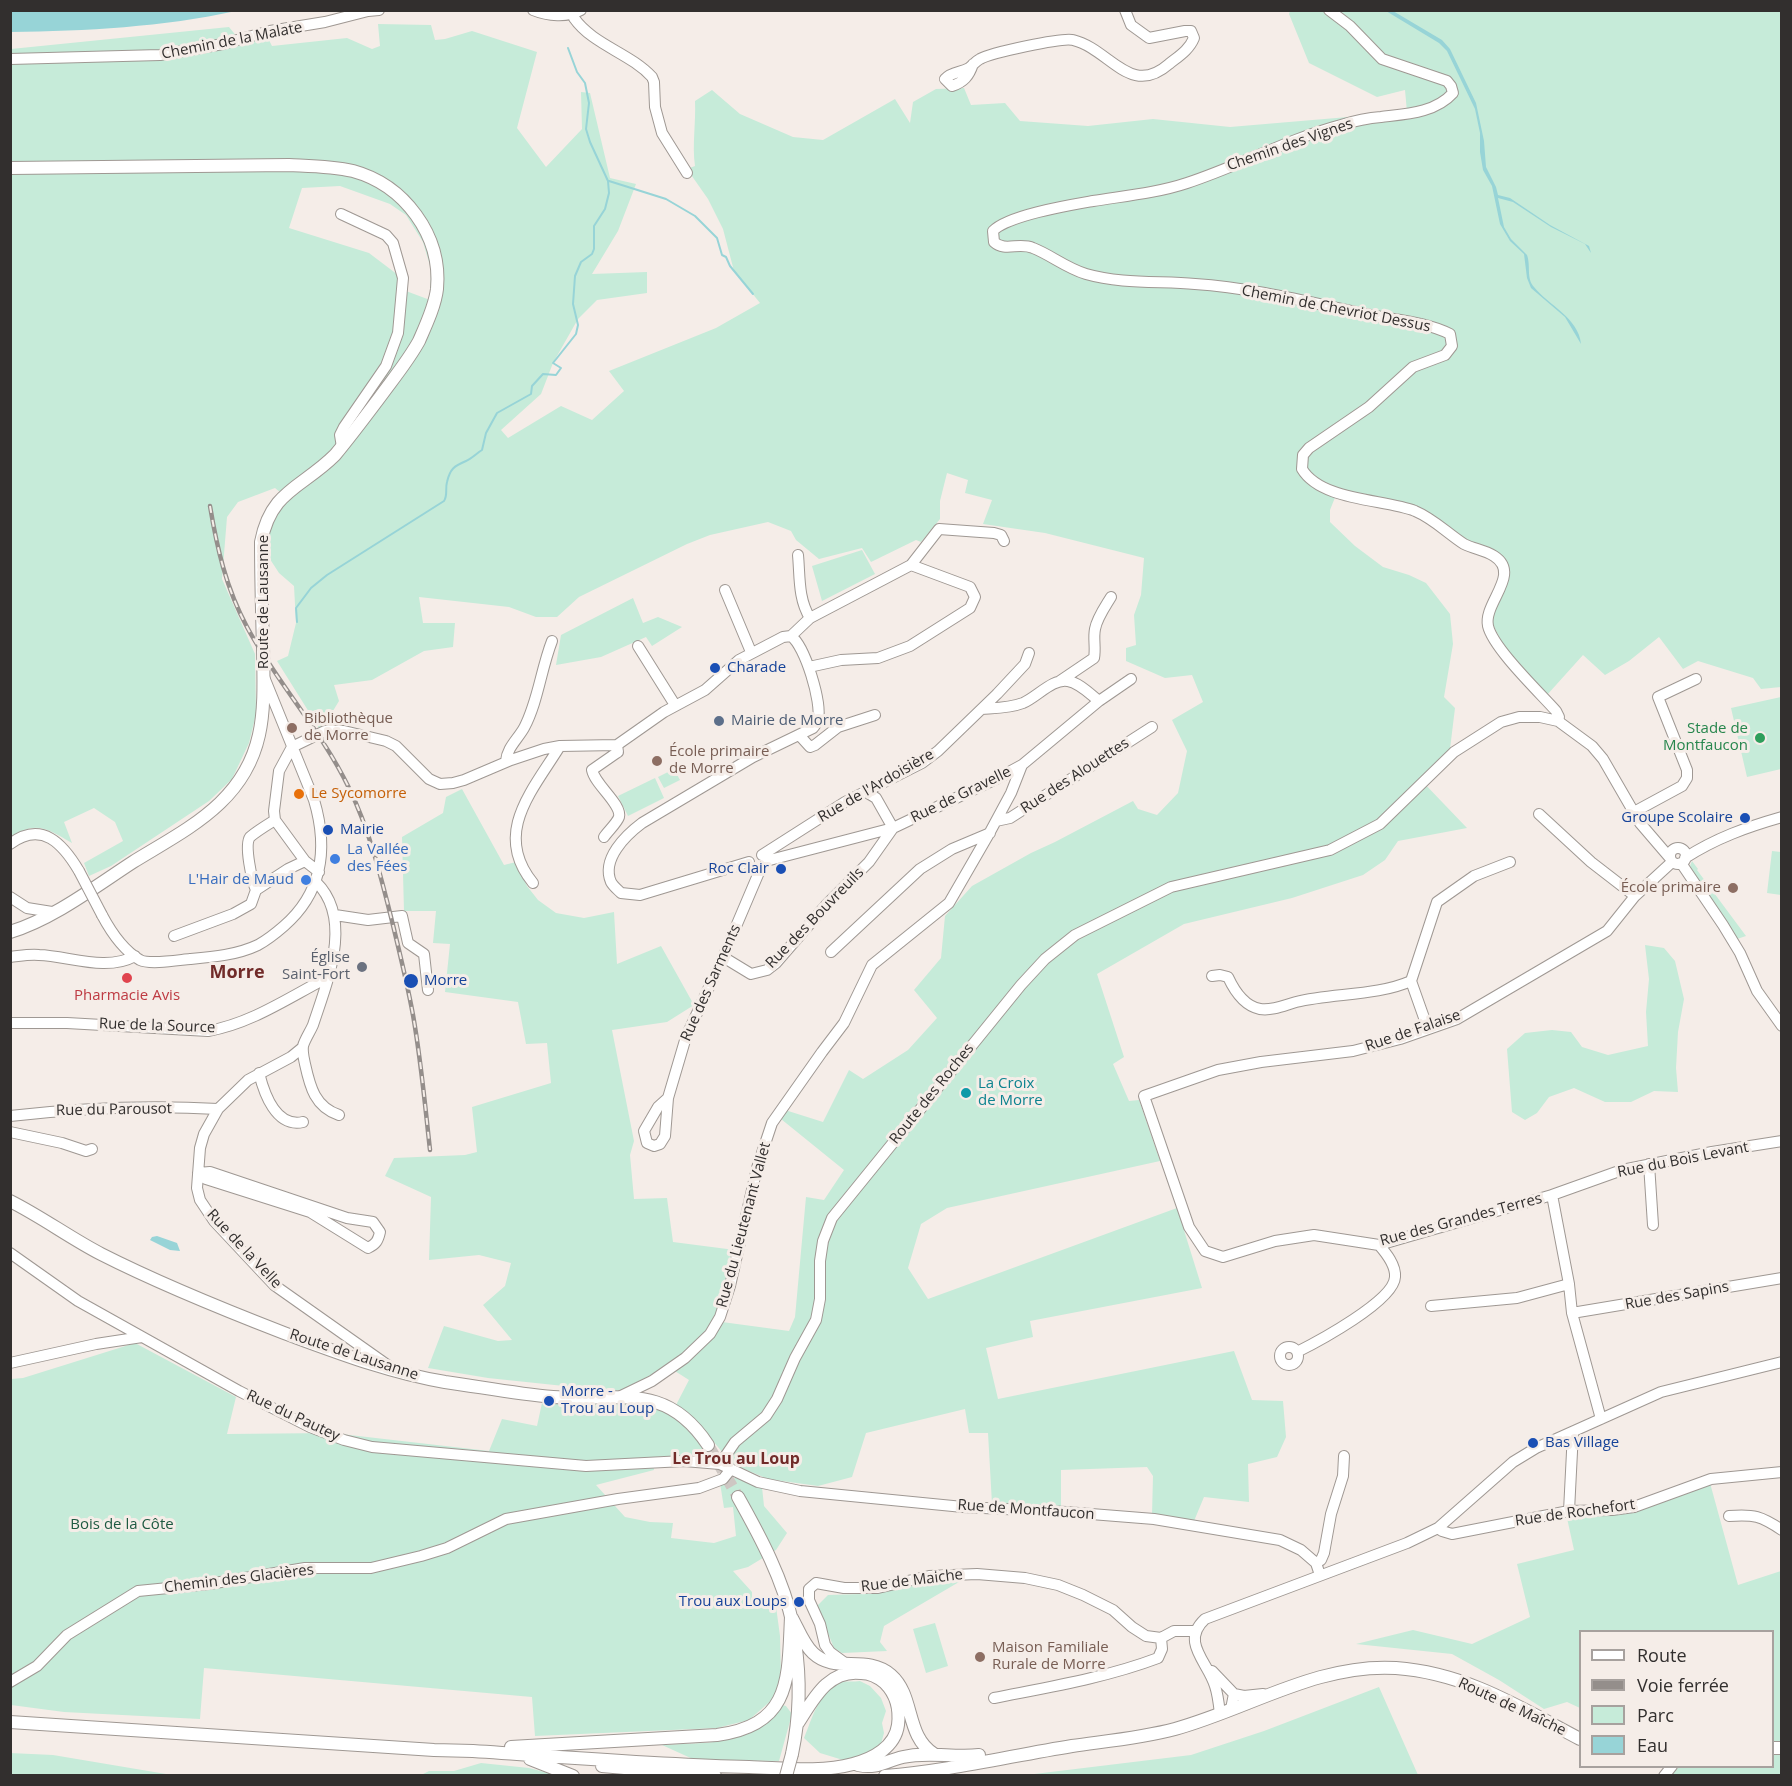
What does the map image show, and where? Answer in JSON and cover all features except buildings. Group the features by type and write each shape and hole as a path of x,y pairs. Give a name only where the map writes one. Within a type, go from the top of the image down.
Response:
{"main road":[{"name":"Route de Lausanne","path":"10,168 278,165 329,167 354,172 374,180 399,196 412,209 423,225 434,255 437,290 419,339 405,363 342,447 321,468 284,495 272,509 264,528 261,542 263,722 258,742 246,768 228,794 191,826 52,912 10,932"},
{"name":"Route de Lausanne","path":"10,1201 43,1218 98,1252 153,1279 323,1347 395,1371 442,1381 550,1397 621,1396 652,1400 679,1414 696,1430 708,1446"},
{"path":"738,1497 774,1567 791,1617 799,1671 800,1697 798,1723 786,1776"},
{"path":"791,1617 812,1653 818,1657 832,1663 873,1665 889,1673 906,1697 916,1736 925,1748 934,1754"},
{"path":"473,1751 545,1744 717,1735 749,1727 771,1710 784,1689 788,1672 791,1617"},
{"name":"Route de Maîche","path":"1072,1746 1152,1734 1225,1712 1314,1679 1372,1668 1432,1672 1469,1683 1579,1739"},
{"path":"798,1723 817,1693 836,1677 855,1672 865,1673 881,1680 896,1698 899,1713 898,1729 890,1744 877,1755 854,1764"},
{"path":"10,1722 434,1750 650,1774 715,1776"},
{"path":"890,1775 904,1770 912,1755 916,1736"},
{"path":"434,1750 662,1763 812,1768 854,1764 873,1767 912,1755 934,1754 961,1757 1021,1749 1072,1746"},
{"path":"890,1775 913,1774 1072,1746"},
{"path":"530,1760 573,1776"},
{"path":"650,1774 662,1763"}],"street":[{"name":"Chemin de la Malate","path":"10,59 160,55 223,44 270,31 301,27 379,10"},
{"path":"533,10 557,15 578,12"},
{"path":"974,64 979,59 996,53 1060,39 1072,39 1103,54 1130,74 1143,77 1162,70 1191,46 1194,38 1191,31 1149,38 1131,25 1125,10"},
{"name":"Chemin des Vignes","path":"998,246 994,242 993,231 998,226 1017,219 1077,204 1187,183 1340,125 1419,112 1453,93 1447,81 1382,59 1350,26 1329,10"},
{"path":"578,12 574,18 577,22 592,35 627,56 652,77 655,106 662,133 687,173"},
{"path":"341,214 386,236 393,243 403,278 398,333 386,366 340,435 342,447"},
{"name":"Chemin de Chevriot Dessus","path":"998,246 1031,247 1087,274 1140,282 1195,284 1247,290 1413,323 1450,334 1452,339 1450,351 1413,367 1369,407 1309,448 1303,454 1302,469 1323,486 1348,496 1412,510 1426,516 1464,543 1496,557 1503,565 1504,573 1501,586 1488,615 1489,630 1506,655 1556,711 1559,717 1558,722"},
{"path":"339,1114 321,1105 315,1097 309,1083 302,1048 312,1027 328,979 334,950 334,915 331,902 317,877 275,820 279,771 292,747 325,731 344,730 386,741 396,746 419,771 440,784 464,780 506,762 560,746 617,744 675,705 705,690 728,668 751,652 790,636 810,618 911,565 939,529 994,533 1001,535 1004,541"},
{"path":"798,555 801,594 805,611 810,618"},
{"path":"809,667 841,660 878,658 910,646 970,608 975,597 970,587 911,565"},
{"path":"725,590 751,652"},
{"path":"982,709 1011,707 1023,703 1060,682 1094,658 1095,630 1111,597"},
{"name":"Rue de Gravelle","path":"790,636 799,645 809,667 818,708 818,721 813,728 800,736 761,753 627,834 618,844 609,872 612,883 621,893 640,895 729,869 893,828 1022,765 1100,701 1131,679"},
{"path":"506,762 507,752 527,722 537,694 542,666 552,641"},
{"path":"638,646 675,705"},
{"name":"Rue de l'Ardoisière","path":"757,863 845,802 922,764 982,709 1025,664 1029,653"},
{"path":"10,844 28,834 40,834 52,838 63,847 117,940 145,962 213,957 259,944 294,915 317,877 321,841 314,800 264,677"},
{"path":"1634,812 1682,786 1687,778 1687,770 1659,697 1696,679"},
{"path":"1060,682 1067,680 1075,683 1100,701"},
{"path":"800,736 810,747 838,727 875,715"},
{"name":"Route des Roches","path":"720,1464 735,1442 766,1416 777,1399 795,1358 816,1320 820,1299 820,1261 823,1240 832,1218 1045,958 1075,935 1171,887 1330,850 1380,824 1454,752 1501,722 1520,717 1540,717 1558,722"},
{"path":"1558,722 1579,735 1603,759 1647,831 1677,856 1740,953 1756,991 1782,1026"},
{"name":"Rue des Alouettes","path":"996,821 1010,818 1152,727"},
{"path":"604,837 619,812 617,806 594,778 592,770 618,752 617,744"},
{"path":"533,883 520,865 515,848 516,832 522,808 560,746"},
{"name":"Rue du Lieutenant Vallet","path":"621,1396 652,1381 696,1349 710,1334 720,1317 730,1286 757,1168 772,1123 844,1023 872,964 949,903 1011,793 1022,765"},
{"path":"998,778 1008,782 1011,793"},
{"path":"866,792 876,798 893,828"},
{"path":"1539,814 1591,862 1635,896"},
{"name":"Rue de Falaise","path":"1144,1096 1218,1070 1261,1062 1353,1051 1457,1019 1607,931 1635,896 1677,856 1750,826 1782,817"},
{"path":"256,890 251,880 247,843 250,837 275,820"},
{"name":"Rue des Bouvreuils","path":"723,957 751,974 767,970 795,943 819,914 869,862 893,828"},
{"path":"831,952 920,869 952,849 990,832"},
{"path":"174,936 233,914 251,904 256,890 305,861"},
{"path":"1428,1029 1411,981 1437,902 1474,876 1510,862"},
{"name":"Rue des Sarments","path":"668,1098 686,1037 723,957 757,863"},
{"path":"10,897 27,908 52,912"},
{"path":"334,915 368,920 402,916 408,942 424,954 428,990"},
{"path":"10,957 39,955 80,961 124,962 135,956"},
{"path":"1212,976 1228,977 1239,996 1250,1006 1260,1009 1271,1009 1329,995 1395,988 1411,981"},
{"name":"Rue de la Source","path":"10,1023 77,1023 208,1031 248,1019 328,979"},
{"name":"Rue de la Velle","path":"302,1048 291,1057 248,1080 219,1109 204,1134 197,1188 200,1200 213,1221 274,1285 395,1371"},
{"path":"259,1073 265,1094 273,1107 283,1118 300,1123"},
{"name":"Rue des Grandes Terres","path":"1144,1096 1189,1227 1205,1251 1223,1257 1275,1241 1314,1234 1378,1245 1552,1195 1569,1284 1572,1313 1601,1419"},
{"name":"Rue du Parousot","path":"10,1116 66,1109 111,1107 219,1109"},
{"path":"10,1132 62,1143 86,1151 92,1149"},
{"name":"Rue du Bois Levant","path":"1552,1195 1622,1170 1782,1141"},
{"path":"1649,1164 1653,1225"},
{"path":"198,1173 206,1179 271,1196 347,1218 373,1222 380,1232 379,1239 375,1245 368,1248 323,1218 271,1196"},
{"path":"1297,1352 1347,1324 1392,1287 1395,1276 1390,1258 1378,1245"},
{"name":"Rue du Pautey","path":"10,1253 78,1301 142,1338 310,1427 344,1440 372,1447 586,1466 684,1461 720,1464"},
{"name":"Rue des Sapins","path":"1572,1313 1782,1278"},
{"path":"1431,1306 1516,1298 1569,1284"},
{"path":"10,1363 96,1344 142,1338"},
{"path":"1225,1712 1195,1645 1196,1631 1205,1619 1407,1543 1438,1528 1524,1454 1661,1392 1782,1362"},
{"path":"652,1381 649,1392 652,1400"},
{"path":"1569,1511 1573,1432"},
{"path":"1320,1575 1316,1563 1321,1560 1324,1553 1342,1476 1344,1456"},
{"name":"Rue de Montfaucon","path":"720,1464 758,1482 800,1491 963,1507 1154,1519 1280,1540 1301,1550 1316,1563"},
{"name":"Chemin des Glacières","path":"10,1682 37,1666 68,1635 138,1591 209,1584 305,1568 371,1568 447,1548 506,1519 618,1499 699,1488 723,1479 731,1469"},
{"name":"Rue de Rochefort","path":"1438,1528 1452,1533 1569,1511 1634,1507 1711,1479 1782,1472"},
{"path":"1729,1516 1746,1515 1764,1518 1782,1530"},
{"name":"Rue de Maiche","path":"845,1663 830,1652 808,1597 808,1589 816,1583 844,1588 878,1588 929,1576 977,1574 1025,1578 1058,1585 1083,1594 1113,1610 1131,1627 1146,1636 1161,1638"},
{"path":"994,1698 1066,1684 1137,1666 1158,1658 1162,1649 1161,1638 1174,1631 1196,1631"},
{"path":"806,1642 823,1636"},
{"path":"1206,1666 1234,1694 1244,1696 1276,1693"},
{"path":"1225,1712 1234,1694"}],"green space":[{"path":"1290,11 1781,11 1781,687 1761,689 1753,678 1698,661 1683,669 1659,637 1629,661 1605,675 1583,655 1547,695 1504,646 1490,619 1508,567 1423,512 1338,490 1330,510 1330,522 1355,546 1383,567 1426,583 1450,614 1453,644 1444,697 1455,708 1450,749 1420,779 1467,828 1398,841 1385,860 1363,875 1292,898 1184,924 1097,974 1124,1057 1113,1064 1129,1101 1139,1100 1160,1161 947,1208 921,1224 908,1268 928,1299 1177,1208 1202,1288 1030,1321 1033,1337 986,1348 998,1399 1234,1351 1252,1400 1283,1401 1286,1437 1277,1457 1248,1464 1249,1502 1204,1497 1194,1521 1152,1515 1153,1476 1147,1467 1061,1470 1061,1508 992,1504 988,1433 969,1433 965,1409 866,1433 852,1477 818,1486 768,1479 732,1464 699,1424 676,1405 689,1380 667,1366 622,1391 488,1378 428,1368 444,1326 498,1341 512,1340 483,1305 505,1286 511,1263 479,1255 429,1260 431,1197 385,1176 394,1158 465,1155 477,1152 472,1107 551,1083 547,1043 526,1044 518,1002 445,992 450,944 433,943 436,911 404,911 402,837 443,813 446,797 462,789 504,865 516,862 527,886 538,900 556,913 584,918 614,912 617,964 661,946 694,1005 667,1022 612,1030 634,1141 630,1155 634,1199 667,1198 673,1242 735,1250 722,1322 789,1331 795,1317 806,1197 824,1200 844,1170 781,1119 785,1110 823,1122 849,1070 863,1079 908,1050 937,1018 914,990 941,958 945,916 972,886 1133,801 1138,809 1157,815 1178,793 1187,751 1172,720 1203,702 1192,675 1165,678 1126,661 1126,648 1136,645 1134,615 1141,595 1144,558 1045,533 983,524 992,500 965,493 968,480 947,473 940,501 940,519 921,542 916,540 871,562 862,548 819,559 796,540 791,531 768,522 710,535 687,544 579,597 557,617 536,617 509,607 419,597 423,623 455,623 453,647 424,651 372,680 334,685 339,701 325,724 319,728 277,661 288,656 296,623 294,586 279,573 266,553 269,529 287,498 275,488 238,502 227,517 222,579 255,654 256,714 249,743 232,779 209,801 111,866 89,876 84,863 123,841 115,822 94,808 64,822 72,843 42,828 28,829 11,837 11,49 229,27 242,43 267,36 272,46 347,38 372,49 380,46 378,24 431,25 435,40 472,31 537,52 517,128 546,167 582,129 581,92 590,93 610,178 636,184 618,231 592,274 647,272 647,293 597,300 578,319 553,363 541,394 501,430 508,438 561,406 592,420 624,391 609,371 716,328 760,303 734,271 723,229 708,199 687,169 695,166 695,101 712,90 740,114 793,137 823,140 895,99 910,123 913,102 936,89 964,88 971,105 1005,103 1020,121 1088,126 1153,119 1230,127 1407,112 1405,90 1377,97 1309,63 1289,14","holes":["340,186 390,204 406,215 423,242 431,269 430,300 398,288 398,275 369,253 289,228 302,188"]},
{"path":"862,550 875,574 822,601 812,566"},
{"path":"633,598 643,623 658,617 682,627 652,646 646,637 601,657 556,665 561,635"},
{"name":"Stade de Montfaucon","path":"1781,697 1781,769 1747,777 1731,708"},
{"path":"674,769 680,780 664,788 658,777"},
{"path":"655,778 664,798 628,816 618,796"},
{"path":"1772,851 1781,852 1781,895 1767,893"},
{"path":"1692,861 1746,936 1737,939 1692,872 1690,866"},
{"path":"1645,945 1664,948 1675,961 1684,999 1678,1032 1676,1068 1678,1092 1654,1091 1631,1102 1605,1102 1574,1088 1549,1097 1537,1113 1525,1120 1512,1112 1507,1049 1525,1033 1552,1030 1571,1032 1582,1047 1608,1055 1648,1046 1646,1012 1649,979"},
{"name":"Bois de la Côte","path":"135,1343 236,1397 227,1434 332,1433 489,1451 502,1419 537,1426 542,1403 628,1403 661,1408 671,1413 688,1428 709,1459 652,1457 654,1470 596,1485 625,1517 650,1522 673,1523 671,1538 714,1543 736,1536 733,1507 724,1508 720,1483 738,1477 762,1487 764,1506 787,1533 776,1550 748,1567 733,1571 752,1592 752,1605 775,1599 780,1636 781,1677 774,1698 749,1720 717,1728 535,1736 532,1697 204,1668 200,1719 64,1712 11,1705 11,1379 23,1378"},
{"path":"1710,1483 1738,1585 1781,1571 1781,1775 1670,1775 1678,1768 1774,1768 1774,1630 1579,1630 1579,1708 1567,1702 1544,1709 1499,1680 1452,1654 1356,1644 1413,1630 1472,1644 1530,1617 1517,1564 1574,1550 1567,1518 1633,1512"},
{"path":"929,1580 959,1582 884,1626 880,1642 887,1651 842,1653 834,1648 817,1606 828,1595 864,1594"},
{"path":"935,1623 948,1666 926,1673 913,1629"},
{"path":"860,1681 870,1686 881,1698 886,1711 882,1723 884,1733 881,1744 871,1753 843,1760 820,1753 804,1738 817,1706 833,1686 841,1682"},
{"path":"1379,1687 1418,1775 1026,1775 1191,1755 1264,1731"},
{"path":"782,1705 786,1706 792,1714 779,1761 695,1760 662,1745 715,1742 736,1738 760,1725"},
{"path":"10,1753 53,1755 172,1775 11,1775"},
{"path":"481,1763 529,1768 556,1775 419,1776 429,1771 454,1771"}],"water":[{"path":"10,11 236,11 181,21 124,27 11,32"},
{"path":"1386,11 1393,11 1442,40 1450,49 1476,103 1484,141 1486,167 1498,195 1510,198 1550,225 1589,246 1591,253 1585,244 1551,227 1513,202 1498,198 1504,227 1511,239 1527,255 1532,283 1540,294 1569,319 1579,335 1581,344 1565,317 1531,288 1527,278 1524,254 1510,241 1500,224 1492,186 1483,170 1480,133 1475,109 1447,51 1439,43"},
{"path":"157,1236 177,1243 180,1251 170,1250 150,1240"}],"waterway":[{"path":"297,622 296,608 311,588 327,575 444,501 451,471 482,450 486,433 497,413 531,394 532,386 543,374 556,375 561,368 553,363 576,334 578,325 573,304 575,276 581,262 592,254 594,226 605,209 609,193 608,181 586,129 589,103 585,83 577,72 568,48"},
{"path":"609,181 666,199 695,216 717,238 722,255 726,257 730,266 753,294"}],"tunnel":[{"path":"708,1445 738,1497"}],"railway":[{"path":"210,506 223,568 233,598 259,648 338,767 368,835 387,901 411,1003 421,1066 430,1150"}],"place":[{"name":"Charade","path":"715,668"},
{"name":"Mairie de Morre","path":"719,721"},
{"name":"Bibliothèque de Morre","path":"292,728"},
{"name":"Stade de Montfaucon","path":"1760,738"},
{"name":"École primaire de Morre","path":"657,761"},
{"name":"Le Sycomorre","path":"299,794"},
{"name":"Groupe Scolaire","path":"1745,818"},
{"name":"Mairie","path":"328,830"},
{"name":"La Vallée des Fées","path":"335,859"},
{"name":"Roc Clair","path":"781,869"},
{"name":"L'Hair de Maud","path":"306,880"},
{"name":"École primaire","path":"1733,888"},
{"name":"Église Saint-Fort","path":"362,967"},
{"name":"Pharmacie Avis","path":"127,978"},
{"name":"Morre","path":"411,981"},
{"name":"La Croix de Morre","path":"966,1093"},
{"name":"Morre - Trou au Loup","path":"549,1401"},
{"name":"Bas Village","path":"1533,1443"},
{"name":"Trou aux Loups","path":"799,1602"},
{"name":"Maison Familiale Rurale de Morre","path":"980,1657"}],"district":[{"name":"Morre","path":"237,973"},
{"name":"Le Trou au Loup","path":"736,1459"}]}
